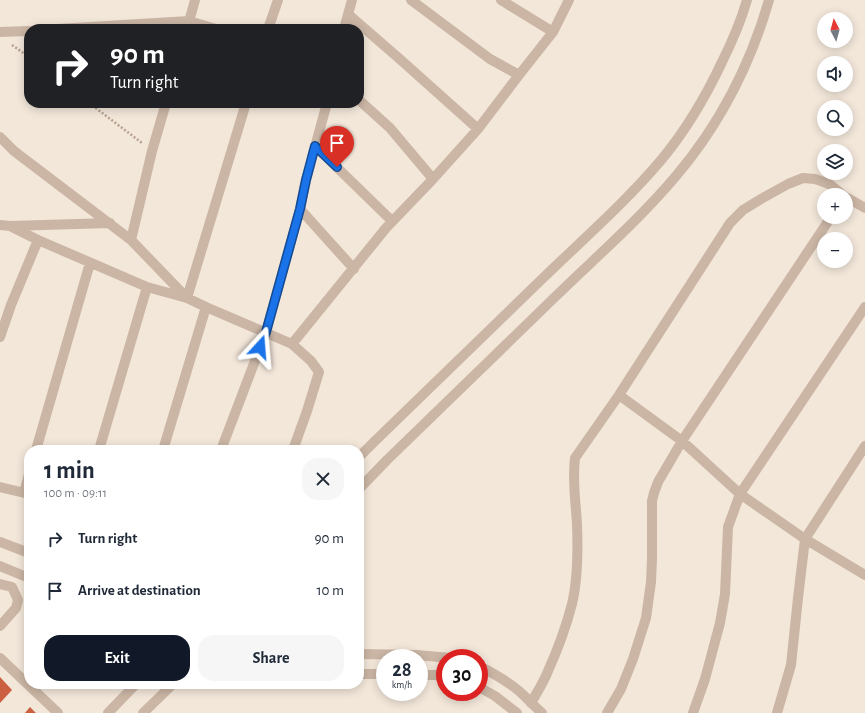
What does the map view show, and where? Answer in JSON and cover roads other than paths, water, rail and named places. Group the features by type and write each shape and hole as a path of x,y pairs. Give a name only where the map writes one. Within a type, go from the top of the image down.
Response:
{"street":[{"path":"188,24 195,0"},
{"path":"270,24 278,0"},
{"path":"345,24 352,0"},
{"path":"411,0 490,59 519,75"},
{"path":"502,0 552,32"},
{"path":"292,344 392,221 434,178 478,129 552,32 569,0"},
{"path":"364,452 598,226 644,179 662,158 679,137 708,91 730,46 747,0"},
{"path":"364,484 620,236 675,177 703,140 739,80 757,37 769,0"},
{"path":"348,14 359,24"},
{"path":"364,28 478,129"},
{"path":"0,32 24,31"},
{"path":"364,105 390,128 434,178"},
{"path":"131,240 152,151 165,108"},
{"path":"187,298 244,108"},
{"path":"223,445 266,332 300,209 306,180 326,108"},
{"path":"0,137 14,151 131,240 187,298"},
{"path":"315,146 392,221"},
{"path":"0,150 14,151"},
{"path":"531,703 548,672 564,632 572,603 577,570 577,525 573,482 575,458 619,395 730,223 743,210 788,184 803,178 815,179 829,184 834,188"},
{"path":"853,201 865,208"},
{"path":"300,209 354,269"},
{"path":"5,225 110,223"},
{"path":"607,713 621,689 634,659 646,618 651,582 652,501 658,482 682,441 826,224"},
{"path":"5,225 147,287 187,298 292,344 311,361 319,372 308,411 295,445"},
{"path":"0,337 11,305 38,240"},
{"path":"37,445 90,263"},
{"path":"100,445 147,287"},
{"path":"165,445 206,307"},
{"path":"693,713 705,679 720,623 725,594 728,527 740,494 865,307"},
{"path":"619,395 682,441 740,494 804,539 865,575"},
{"path":"777,713 791,665 804,539 865,446"},
{"path":"0,487 24,493"},
{"path":"0,542 24,551"},
{"path":"0,566 24,576"},
{"path":"0,584 12,587 18,600 16,608 0,626"},
{"path":"364,654 436,657"},
{"path":"0,658 24,681"},
{"path":"488,670 519,691 542,713"},
{"path":"364,674 376,674"},
{"path":"33,689 58,713"},
{"path":"108,713 131,689"},
{"path":"143,713 168,689"},
{"path":"488,692 517,713"}]}
